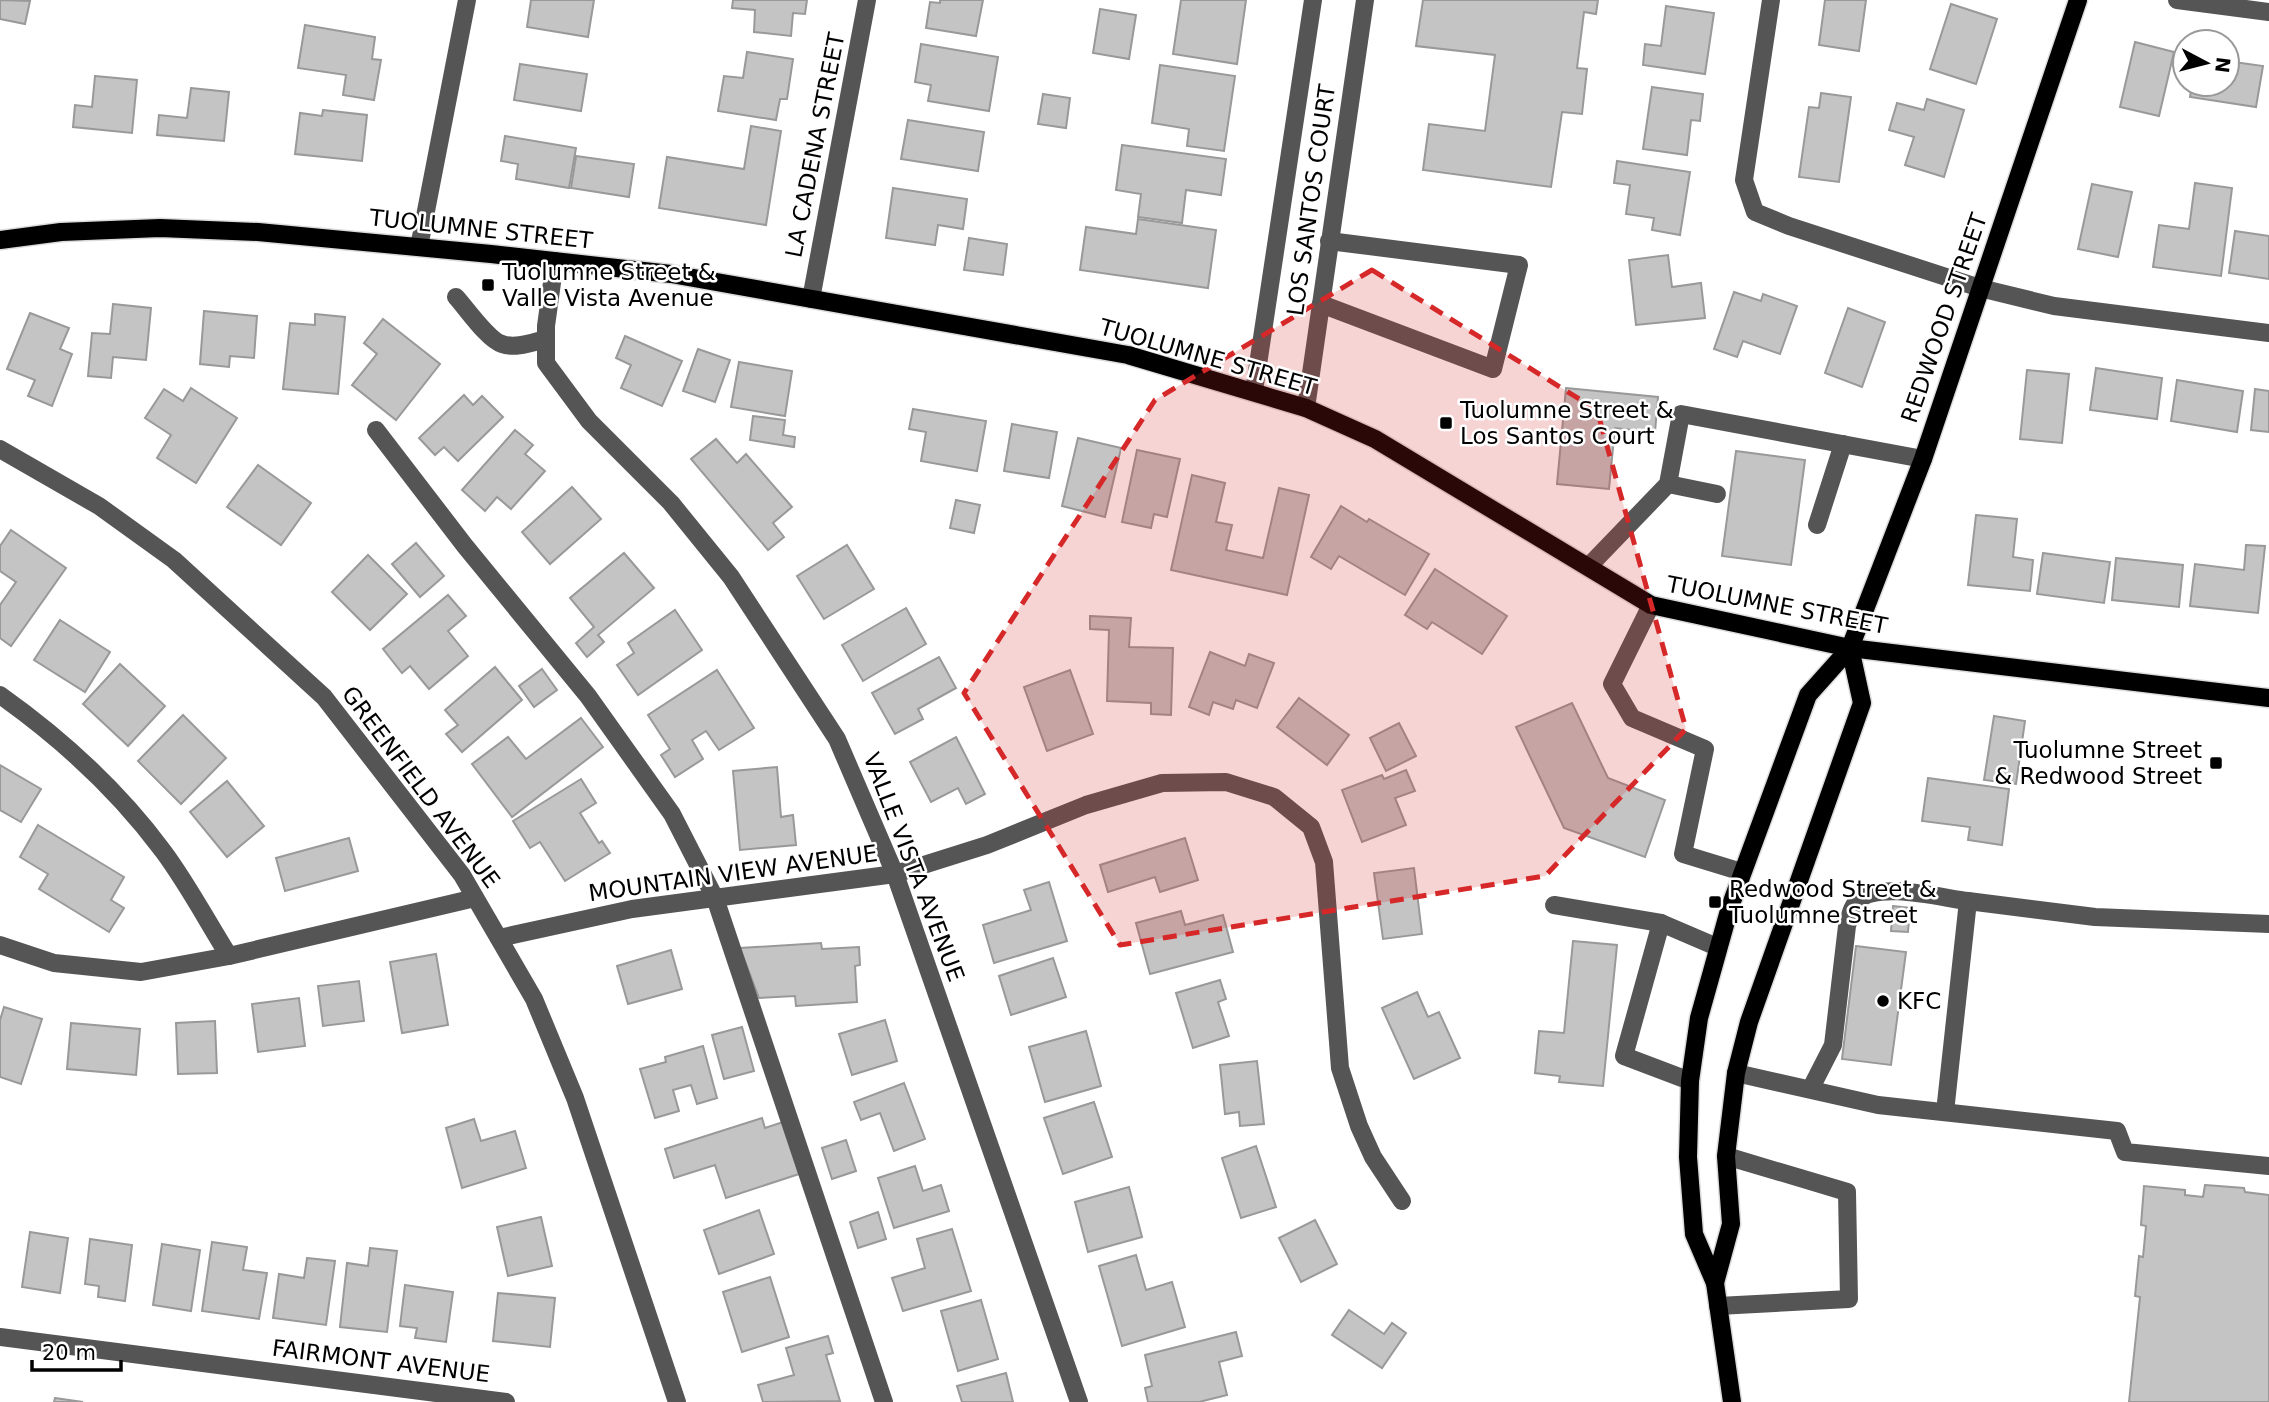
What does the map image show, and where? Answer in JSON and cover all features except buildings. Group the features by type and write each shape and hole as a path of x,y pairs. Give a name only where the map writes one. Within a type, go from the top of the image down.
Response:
{"main road":[{"name":"REDWOOD STREET","path":"1732,1402 1715,1283 1694,1234 1688,1157 1690,1081 1699,1018 1717,947 1742,872 1808,695 1850,648 1923,459 2078,0"},
{"name":"TUOLUMNE STREET","path":"0,240 72,232 160,228 258,232 419,247 671,274 1128,355 1306,408 1375,439 1651,605 1850,648 2269,698"},
{"name":"REDWOOD STREET","path":"1715,1283 1731,1224 1726,1156 1736,1073 1749,1022 1862,703 1850,648"}],"street":[{"path":"419,247 467,0"},
{"name":"LA CADENA STREET","path":"811,299 867,0"},
{"name":"LOS SANTOS COURT","path":"1254,391 1313,0"},
{"name":"LOS SANTOS COURT","path":"1306,408 1365,0"},
{"path":"1771,0 1744,180 1755,212 1789,226 1980,288 2054,306 2269,333"},
{"path":"2178,0 2269,12"},
{"path":"1321,304 1493,369 1518,265 1329,241"},
{"path":"547,363 546,326 555,261"},
{"path":"456,297 494,340 504,345 546,339"},
{"path":"515,345 547,363"},
{"name":"VALLE VISTA AVENUE","path":"547,363 589,421 671,503 731,577 836,739 895,874 1079,1402"},
{"path":"1589,566 1668,484 1681,414 1923,459"},
{"path":"376,430 465,546 588,696 672,814 715,898 884,1402"},
{"path":"1817,525 1843,444"},
{"name":"GREENFIELD AVENUE","path":"0,449 99,506 174,560 324,697 462,875 534,999 575,1098 677,1402"},
{"path":"1668,484 1717,494"},
{"path":"1651,605 1612,684 1632,718 1704,749 1683,854 1742,872"},
{"path":"0,695 57,737 118,794 164,852 229,956"},
{"name":"MOUNTAIN VIEW AVENUE","path":"499,938 632,908 895,874 987,845 1086,805 1162,783 1226,782 1274,797 1311,827 1324,862 1340,1068 1359,1126 1373,1157 1402,1201"},
{"path":"1811,1088 1833,1045 1847,926 1852,908 1867,894 1890,891 2095,917 2269,924"},
{"path":"0,944 54,963 141,972 229,956 475,898"},
{"path":"1945,1112 1968,901"},
{"path":"1554,905 1661,923 1717,947"},
{"path":"1661,923 1624,1056 1690,1081"},
{"path":"1736,1073 1878,1104 2117,1131 2125,1152 2269,1166"},
{"path":"1718,1306 1849,1299 1847,1192 1726,1156"},
{"name":"FAIRMONT AVENUE","path":"0,1336 506,1402"}],"highlighted area":[{"path":"1372,270 1597,410 1686,729 1545,876 1120,945 964,693 1155,400"}],"place":[{"name":"Tuolumne Street & Valle Vista Avenue","path":"488,285"},
{"name":"Tuolumne Street & Los Santos Court","path":"1446,423"},
{"name":"Tuolumne Street & Redwood Street","path":"2216,763"},
{"name":"Redwood Street & Tuolumne Street","path":"1715,902"},
{"name":"KFC","path":"1883,1001"}]}
